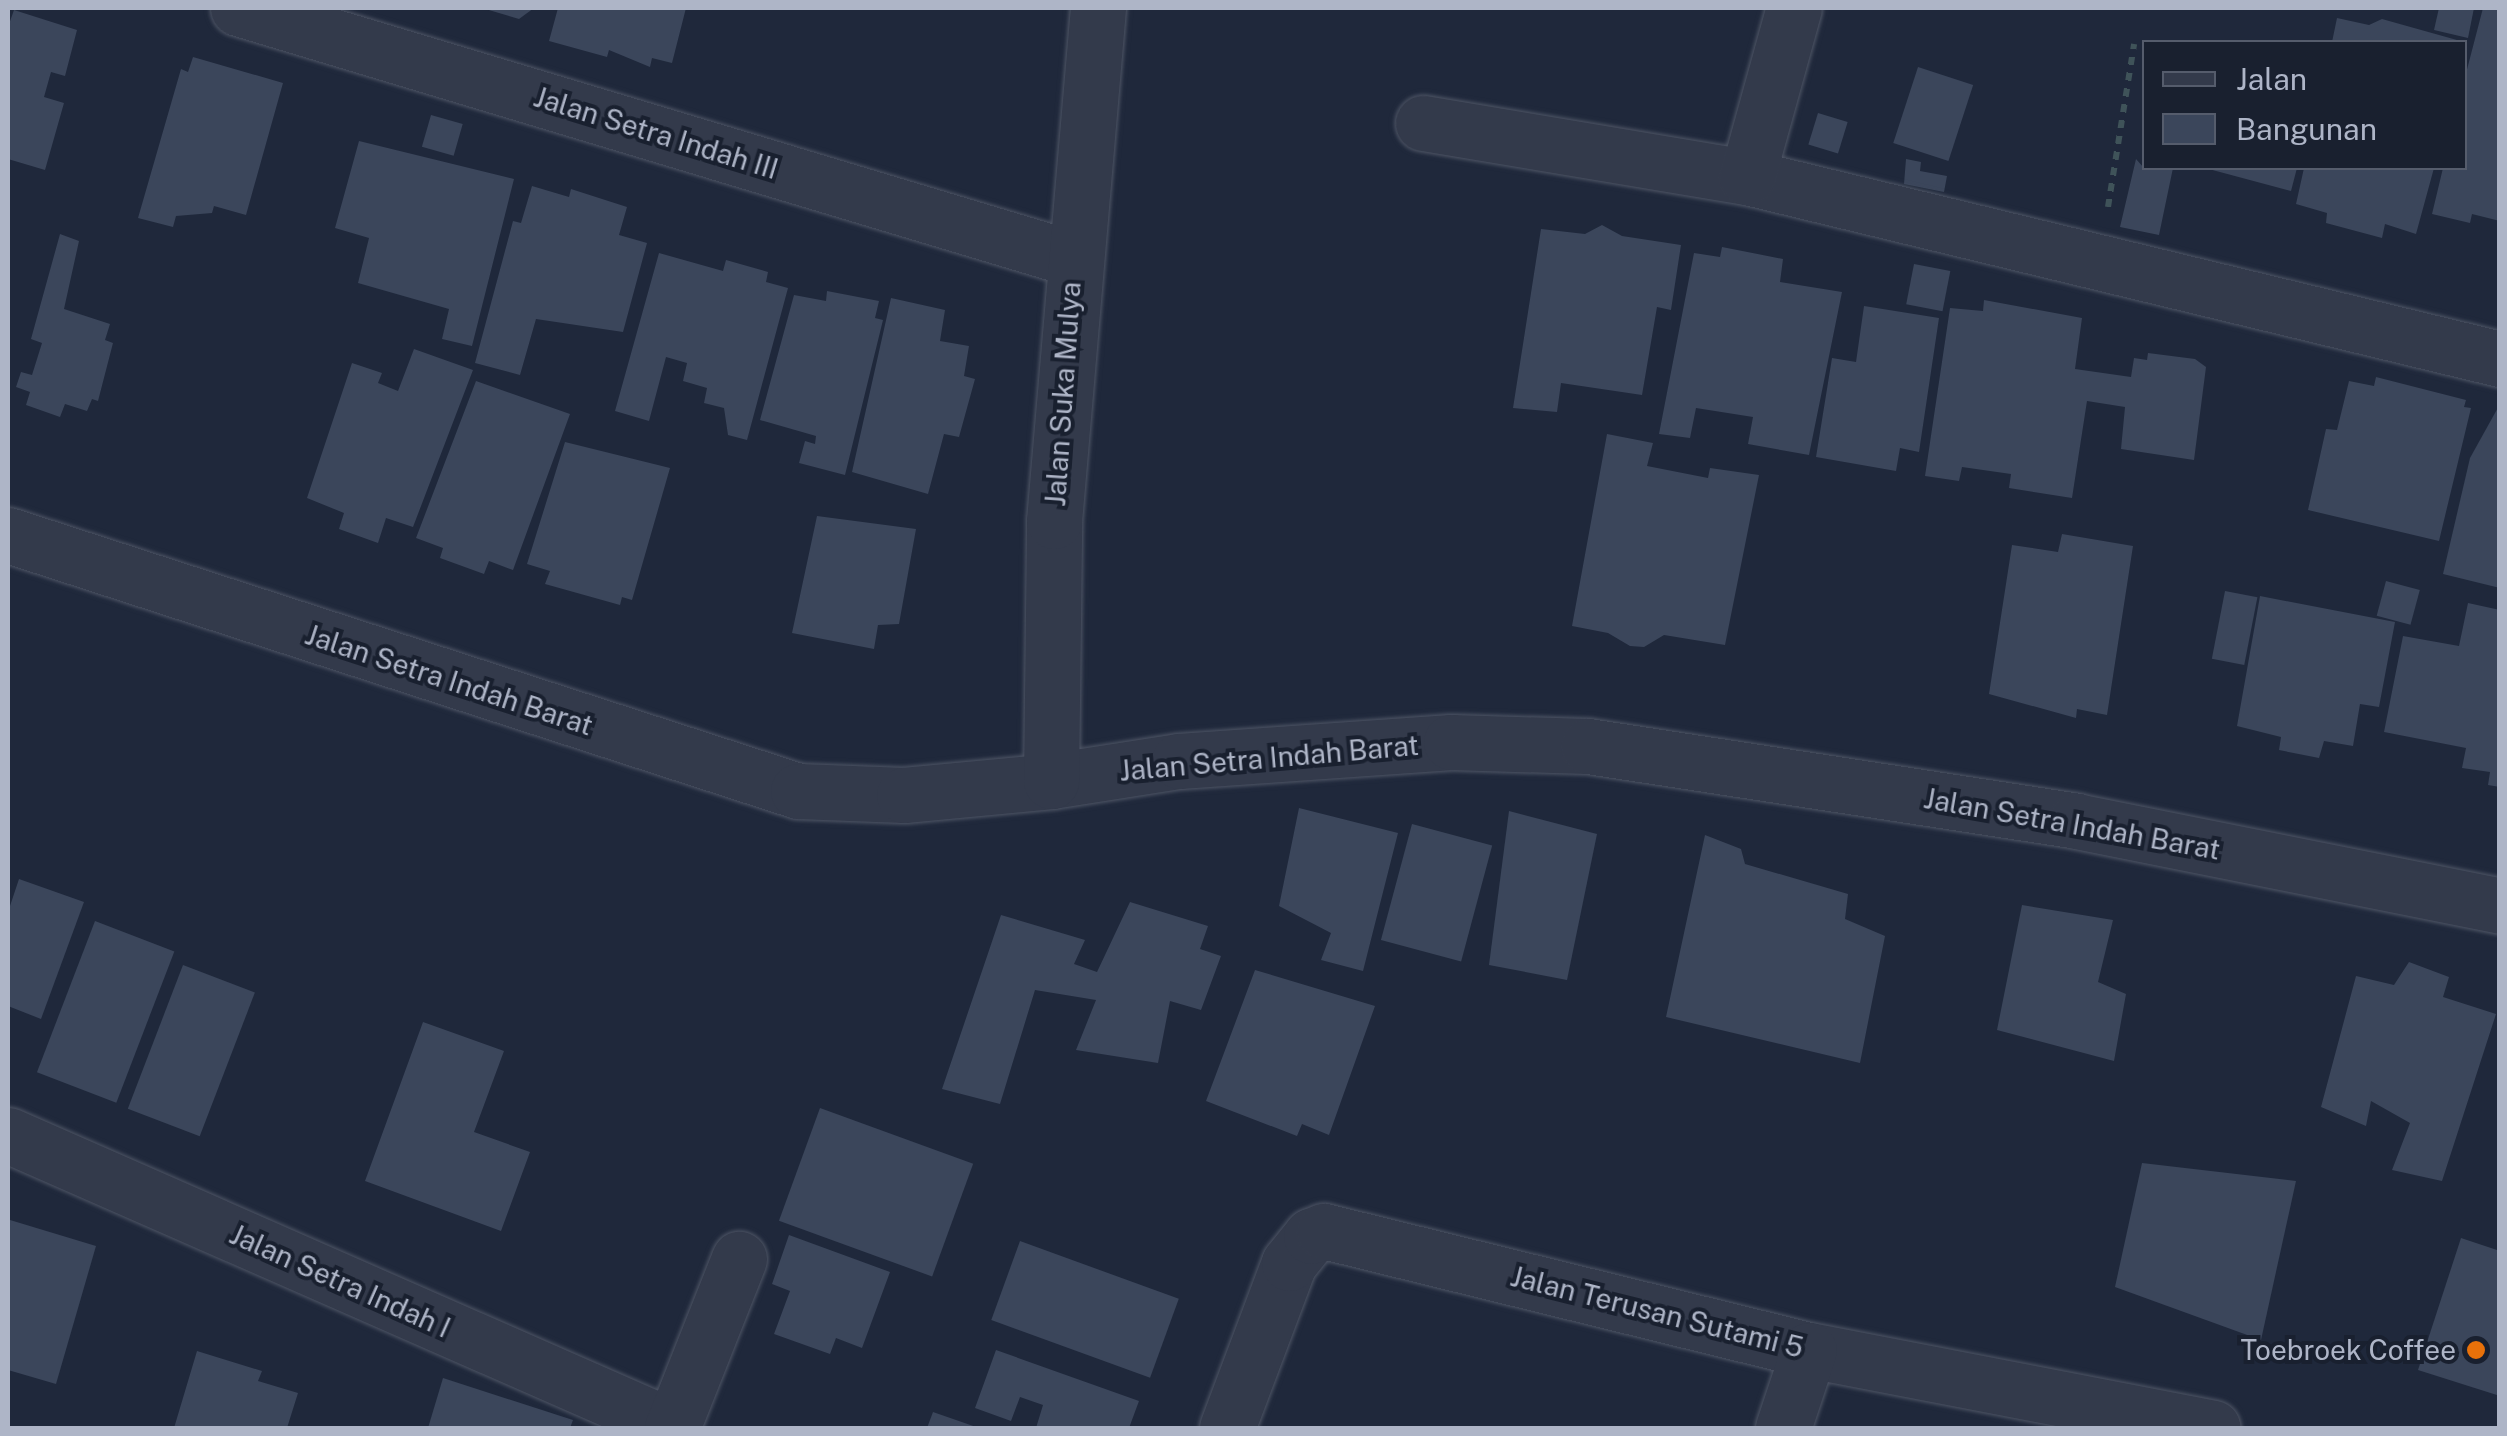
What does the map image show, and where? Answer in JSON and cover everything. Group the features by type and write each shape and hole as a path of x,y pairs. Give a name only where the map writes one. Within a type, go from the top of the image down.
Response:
{"street":[{"name":"Jalan Setra Indah III","path":"238,8 1074,259"},
{"name":"Jalan Suka Mulya","path":"1052,781 1054,520 1098,8"},
{"path":"1746,177 1794,8"},
{"path":"1424,123 1746,177 2500,359"},
{"name":"Jalan Setra Indah Barat","path":"8,535 798,791 904,795 1052,781 1179,761 1451,742 1588,746 2076,821 2500,906"},
{"name":"Jalan Setra Indah I","path":"8,1135 673,1428"},
{"name":"Jalan Terusan Sutami 5","path":"1227,1428 1289,1264 1312,1236 1324,1231 1809,1350 2213,1428"},
{"path":"673,1428 739,1260"},
{"path":"1783,1428 1809,1350"}],"path":[{"path":"2099,262 2134,44"}],"building":[{"path":"482,8 534,8 519,19"},
{"path":"558,8 686,8 672,63 652,58 650,67 609,50 607,57 549,41"},
{"path":"2439,8 2474,8 2468,38 2434,30"},
{"path":"2483,8 2500,8 2500,221 2472,214 2470,223 2432,214 2443,170 2467,170 2467,69"},
{"path":"14,10 77,30 65,76 51,72 44,97 64,103 45,170 8,159 8,27"},
{"path":"2337,18 2369,25 2382,19 2457,40 2332,40"},
{"path":"193,57 283,83 246,215 214,206 212,213 176,216 173,227 138,218 181,69 188,72"},
{"path":"1918,67 1973,85 1948,161 1893,143"},
{"path":"1818,113 1848,122 1838,154 1808,145"},
{"path":"431,115 463,124 454,156 422,147"},
{"path":"359,141 514,179 472,346 442,339 449,309 358,283 369,238 335,228"},
{"path":"1906,159 1921,162 1920,171 1947,176 1944,192 1904,184"},
{"path":"2136,159 2142,170 2173,170 2159,235 2120,227"},
{"path":"2212,170 2296,170 2291,191"},
{"path":"2304,170 2433,170 2416,234 2385,224 2382,238 2326,223 2327,213 2296,204"},
{"path":"532,186 569,197 571,189 627,207 619,235 647,243 623,332 536,319 520,375 475,363 513,221 521,223"},
{"path":"1602,225 1622,236 1681,245 1671,310 1657,307 1642,395 1561,383 1557,412 1513,408 1541,229 1585,234"},
{"path":"60,234 79,241 64,309 110,324 105,340 113,343 98,401 92,399 87,411 65,404 60,417 26,405 30,392 16,387 21,372 32,375 42,343 31,339"},
{"path":"1722,247 1783,259 1780,282 1842,292 1809,455 1748,444 1753,417 1696,408 1690,438 1659,434 1694,253 1720,257"},
{"path":"659,253 723,271 726,260 768,272 766,282 788,288 747,440 728,435 724,408 704,403 707,388 683,381 687,363 666,357 649,421 615,411"},
{"path":"1914,264 1950,271 1942,311 1906,304"},
{"path":"827,291 879,301 875,318 883,320 845,475 799,463 805,441 815,444 816,436 760,420 794,295 826,301"},
{"path":"891,298 945,310 940,341 969,346 964,376 975,379 959,437 944,434 928,494 852,472"},
{"path":"1984,300 2082,318 2075,369 2131,377 2134,358 2147,360 2148,353 2195,359 2206,367 2194,460 2121,449 2125,407 2087,401 2072,498 2009,488 2011,474 1962,467 1959,481 1925,476 1950,308 1983,311"},
{"path":"1864,306 1939,318 1919,452 1900,448 1896,471 1816,457 1832,358 1856,362"},
{"path":"414,349 473,370 413,527 386,518 378,543 339,529 344,513 307,498 352,363 382,373 378,383 398,391"},
{"path":"2376,377 2466,400 2464,407 2471,408 2439,541 2308,510 2326,429 2337,430 2349,381 2374,386"},
{"path":"476,381 570,414 513,570 489,561 484,574 440,558 443,548 416,538"},
{"path":"2500,404 2500,588 2443,574 2470,458"},
{"path":"1607,434 1653,443 1647,466 1708,478 1710,468 1759,475 1725,645 1664,635 1644,647 1630,646 1608,633 1572,626"},
{"path":"565,442 670,468 632,600 622,597 620,605 545,584 550,571 527,564"},
{"path":"817,516 916,529 899,624 878,625 874,649 792,633"},
{"path":"2062,534 2133,546 2107,715 2077,709 2076,718 1989,694 2012,545 2058,552"},
{"path":"2386,581 2420,590 2410,625 2377,616"},
{"path":"2225,591 2257,597 2244,665 2212,659"},
{"path":"2260,596 2395,622 2379,707 2360,704 2353,746 2324,741 2319,758 2279,750 2281,737 2237,726"},
{"path":"2468,603 2500,610 2500,787 2488,785 2490,772 2462,768 2466,748 2384,732 2403,636 2459,646"},
{"path":"1299,808 1398,833 1363,971 1321,960 1331,933 1279,906"},
{"path":"1509,811 1597,834 1567,980 1489,965"},
{"path":"1412,824 1492,845 1461,961 1381,940"},
{"path":"1705,835 1741,849 1745,864 1848,894 1845,919 1885,936 1860,1063 1666,1017"},
{"path":"19,879 84,902 41,1019 8,1006 8,912"},
{"path":"1130,902 1208,926 1200,949 1221,956 1201,1010 1170,1001 1158,1063 1076,1050 1096,1000 1035,990 1000,1104 942,1089 1001,915 1085,940 1074,964 1097,972"},
{"path":"2022,905 2113,920 2098,982 2126,994 2114,1061 1997,1030"},
{"path":"95,921 174,951 116,1103 37,1072"},
{"path":"2409,962 2449,977 2443,997 2496,1014 2442,1181 2392,1170 2410,1123 2371,1101 2366,1126 2321,1107 2356,976 2394,985"},
{"path":"183,965 255,993 200,1136 128,1109"},
{"path":"1255,970 1375,1006 1329,1135 1302,1124 1297,1136 1206,1101"},
{"path":"423,1022 504,1051 474,1132 530,1152 501,1231 365,1181"},
{"path":"820,1108 973,1164 932,1277 779,1221"},
{"path":"2142,1163 2296,1181 2261,1340 2115,1287"},
{"path":"10,1220 96,1246 56,1384 8,1370"},
{"path":"789,1235 890,1272 862,1348 836,1338 830,1354 774,1334 790,1291 772,1284"},
{"path":"2461,1238 2500,1251 2500,1396 2418,1370"},
{"path":"1020,1241 1179,1299 1150,1378 991,1320"},
{"path":"996,1350 1139,1401 1129,1428 1036,1428 1043,1405 1020,1397 1011,1421 975,1408"},
{"path":"197,1351 262,1371 258,1381 298,1393 287,1428 174,1428"},
{"path":"443,1378 573,1420 570,1428 428,1428"},
{"path":"933,1412 979,1428 927,1428"}],"place":[{"name":"Toebroek Coffee","path":"2476,1350"}]}
